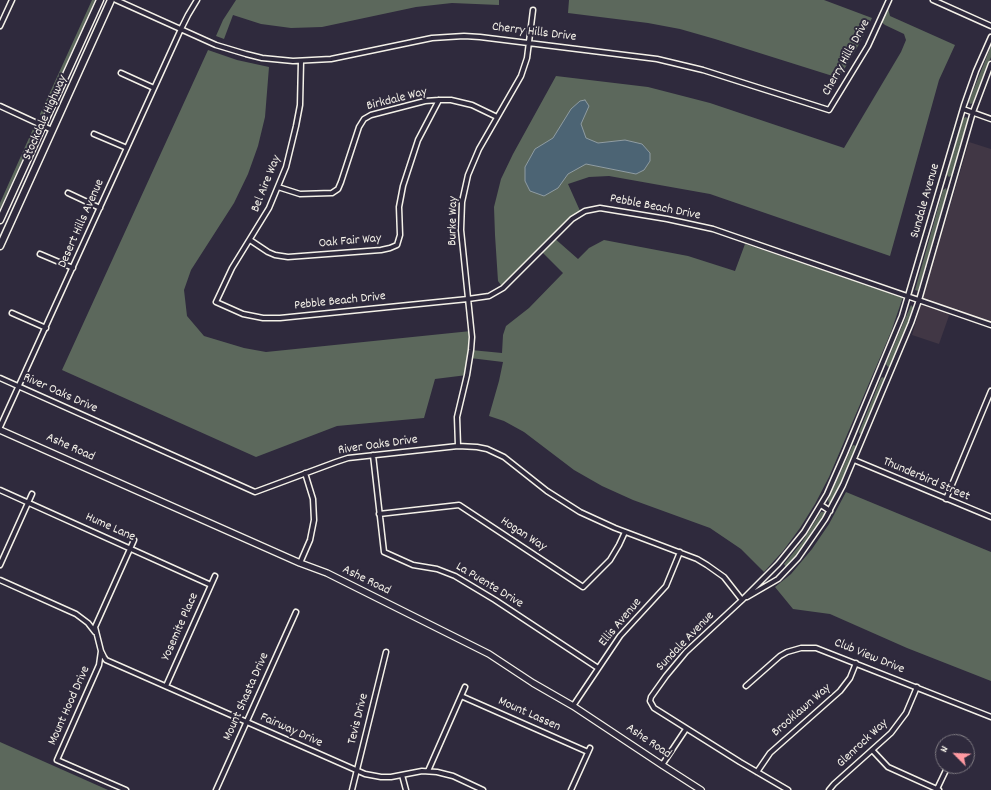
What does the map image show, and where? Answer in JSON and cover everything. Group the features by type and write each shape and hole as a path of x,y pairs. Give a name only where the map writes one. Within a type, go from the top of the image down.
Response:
{"main road":[{"name":"Stockdale Highway","path":"0,220 100,0"},
{"name":"Stockdale Highway","path":"0,246 111,0"}],"street":[{"path":"0,26 12,0"},
{"name":"Cherry Hills Drive","path":"116,0 216,45 246,54 278,60 323,60 346,57 417,40 448,36 480,37 634,55 680,64 829,110 868,46 889,0"},
{"name":"Desert Hills Avenue","path":"0,428 181,29 197,0"},
{"path":"933,0 991,26"},
{"name":"Burke Way","path":"458,446 457,417 467,376 472,338 461,230 462,202 473,162 521,76 527,58 533,10"},
{"name":"Sundale Avenue","path":"686,728 654,708 650,702 651,697 686,652 742,600 789,550 804,532 835,478 909,297 963,109 976,71 991,37"},
{"name":"Bel Aire Way","path":"216,302 232,268 267,213 290,154 300,97 302,61"},
{"name":"Sundale Avenue","path":"742,600 778,580 798,558 830,510 854,460 911,323 919,300 973,112 991,64"},
{"path":"121,73 154,88"},
{"name":"Oak Fair Way","path":"250,240 268,252 275,255 288,257 381,250 397,245 400,235 399,207 403,186 418,140 439,100"},
{"name":"Birkdale Way","path":"278,187 300,194 332,193 338,189 359,127 364,119 371,114 425,102 451,100 472,105 497,117"},
{"path":"0,106 52,130"},
{"path":"963,109 991,119"},
{"path":"94,134 127,148"},
{"path":"68,193 100,208"},
{"name":"Pebble Beach Drive","path":"216,302 243,314 274,318 483,298 497,293 503,288 572,219 585,211 600,208 667,218 713,229 991,325"},
{"path":"40,254 73,268"},
{"path":"12,313 46,328"},
{"path":"880,371 889,375"},
{"name":"River Oaks Drive","path":"0,378 255,492 336,462 373,455 458,446 477,446 496,453 563,502 597,521 697,559 716,571 730,584 742,600"},
{"path":"946,499 991,391"},
{"name":"Ashe Road","path":"0,428 300,563 327,573 489,654 533,683 573,706 701,790"},
{"path":"852,438 862,442"},
{"name":"La Puente Drive","path":"373,455 384,552 413,565 437,570 455,576 490,596 598,668"},
{"name":"Thunderbird Street","path":"854,460 991,517"},
{"path":"300,563 310,540 314,520 313,500 305,473"},
{"name":"Hume Lane","path":"0,490 212,584"},
{"path":"0,565 32,494"},
{"name":"Hogan Way","path":"380,514 459,505 583,587 610,560 625,532"},
{"path":"820,505 830,510"},
{"name":"Mount Hood Drive","path":"126,790 57,760 97,672 101,651 95,627 134,540"},
{"name":"Ellis Avenue","path":"573,706 623,632 666,586 680,552"},
{"name":"Yosemite Place","path":"166,686 215,576"},
{"path":"0,580 76,614 88,623 96,634"},
{"name":"Mount Shasta Drive","path":"216,790 296,612"},
{"name":"Club View Drive","path":"746,686 780,656 794,649 808,647 823,650 991,717"},
{"name":"Fairway Drive","path":"101,651 106,660 365,774 381,777 428,771 447,774 483,790"},
{"name":"Tevis Drive","path":"352,790 386,652"},
{"name":"Brooklawn Way","path":"757,772 770,753 840,691 850,678 856,663"},
{"path":"428,771 465,687"},
{"name":"Glenrock Way","path":"829,790 887,738 899,724 917,687"},
{"name":"Mount Lassen","path":"461,696 589,750 571,790"},
{"path":"662,765 686,728 788,790"},
{"path":"872,751 888,767 938,790 945,774"},
{"path":"402,775 406,790"},
{"path":"471,790 473,785"}],"shaded area":[{"path":"969,142 991,149 991,322 951,310 939,344 912,335"}],"green space":[{"path":"92,0 95,0 43,115 41,116 40,114"},
{"path":"236,0 499,0 499,5 452,3 416,7 322,27 291,28 261,24 233,15 224,39 216,36 223,20"},
{"path":"569,0 824,0 872,18 858,46 839,78 680,29 648,23 568,13"},
{"path":"887,4 890,16 955,45 939,80 890,256 710,194 609,176 589,177 568,184 581,213 553,237 578,259 589,248 604,240 688,256 735,271 745,244 903,297 891,332 829,477 800,528 783,551 764,572 741,549 710,528 633,500 602,486 574,470 524,432 504,421 489,416 503,362 470,358 467,375 435,379 424,418 337,426 256,457 62,370 208,50 237,60 269,67 265,117 258,146 248,174 234,203 191,270 184,290 187,316 204,336 244,348 266,352 471,331 471,350 502,353 503,335 506,326 529,308 563,273 541,251 503,288 498,281 494,207 501,179 556,76 648,87 710,103 844,148 901,52 906,40 904,34 880,21"},
{"path":"991,46 991,57 973,103 970,104 969,101"},
{"path":"966,117 968,119 952,175 949,177 947,175 963,118"},
{"path":"33,129 36,130 0,209 0,203"},
{"path":"946,188 947,191 918,291 915,290 943,190"},
{"path":"911,305 914,308 891,366 888,367 886,364"},
{"path":"883,377 885,380 863,434 860,434 859,432 881,378"},
{"path":"853,445 857,446 856,449 833,502 829,503 828,500"},
{"path":"846,492 991,552 991,681 907,648 830,614 793,609 775,587 791,574 812,549 829,524"},
{"path":"821,512 824,512 825,516 805,546 786,567 784,564 802,542"},
{"path":"0,742 108,790 0,790"}],"water":[{"path":"585,100 589,106 581,124 586,138 598,143 625,140 642,144 650,153 650,161 644,170 636,174 586,164 568,174 558,188 544,196 530,191 525,181 525,167 535,149 553,138 571,109 580,101"}]}
